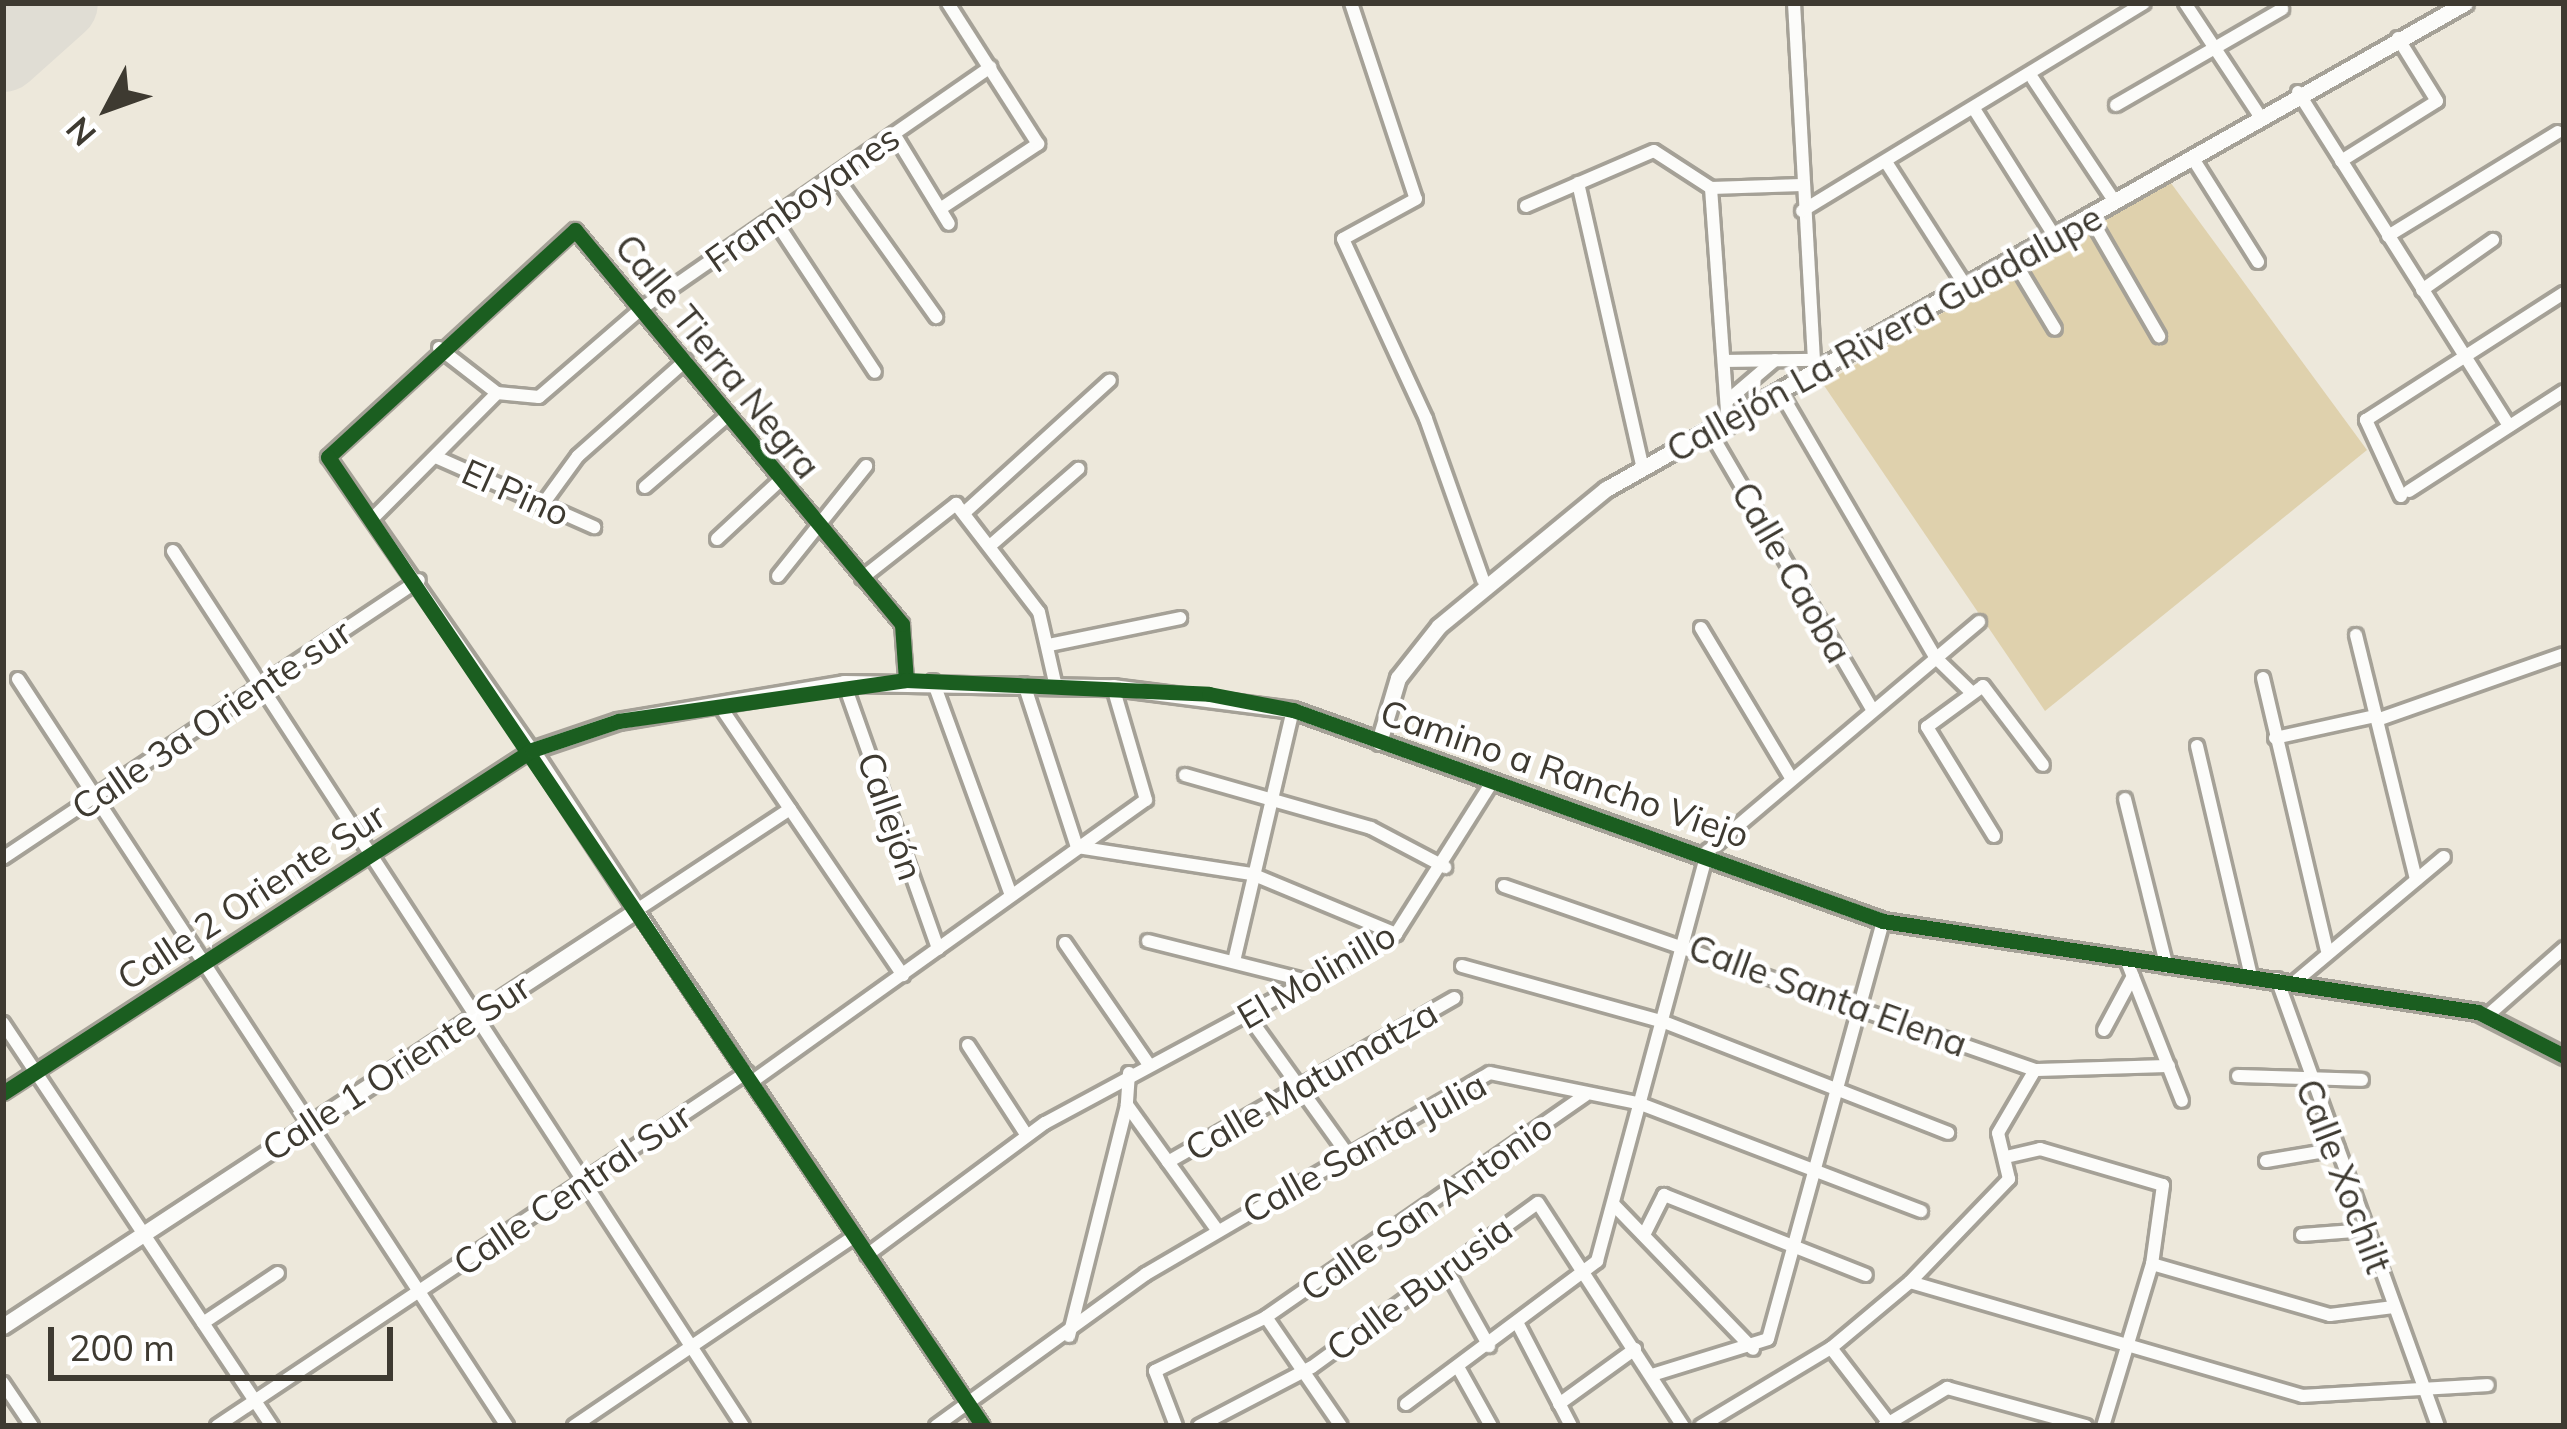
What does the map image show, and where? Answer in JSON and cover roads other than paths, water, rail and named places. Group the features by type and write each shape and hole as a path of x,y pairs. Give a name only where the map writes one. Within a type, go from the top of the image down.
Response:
{"street":[{"path":"940,209 1038,144 948,3"},
{"path":"1351,3 1416,199 1343,239 1426,419 1483,580"},
{"path":"1727,361 1774,360 1815,368 1802,211 1794,3"},
{"path":"1802,211 2033,80 2144,3"},
{"path":"2185,3 2259,116"},
{"name":"Callejón La Rivera Guadalupe","path":"1379,742 1398,678 1483,580 1643,468 1720,432 1815,368 2014,261 2398,38 2441,8 2465,3"},
{"path":"2116,105 2282,9"},
{"path":"2341,160 2437,101 2398,38"},
{"name":"Framboyanes","path":"497,393 539,397 641,308 837,178 990,67"},
{"path":"2033,80 2115,202"},
{"path":"2298,92 2491,403 2510,426"},
{"path":"1976,112 2055,237"},
{"path":"2388,236 2558,132"},
{"path":"894,134 949,224"},
{"path":"1526,206 1654,151 1711,188 1802,185"},
{"path":"2192,157 2258,262"},
{"path":"1888,165 1967,288"},
{"path":"837,178 936,317"},
{"path":"1579,183 1643,468"},
{"path":"1711,188 1727,361 1727,401 1720,432"},
{"path":"2090,217 2159,337"},
{"path":"774,219 875,372"},
{"name":"Calle Tierra Negra","path":"376,515 328,457 440,348 575,230 686,360 777,483 823,526 902,624 906,680"},
{"path":"2422,290 2493,240"},
{"path":"2014,261 2055,329"},
{"path":"2564,293 2366,420 2405,493 2564,391"},
{"path":"440,348 497,393 438,458 376,515 983,1426"},
{"path":"543,504 578,457 686,360"},
{"path":"1727,401 1774,360"},
{"path":"964,513 1110,380"},
{"path":"1782,394 1935,657 1970,691 1990,692 2043,765"},
{"path":"2491,403 2510,418 2536,409"},
{"path":"645,487 728,415"},
{"name":"Calle Caoba","path":"1720,432 1871,707"},
{"name":"El Pino","path":"438,458 594,526"},
{"path":"778,576 823,526 866,466"},
{"path":"991,545 1078,469"},
{"path":"717,539 777,483"},
{"path":"862,578 948,501 991,545 1049,645 1056,687"},
{"path":"173,550 472,1017 743,1426"},
{"name":"Calle 3a Oriente sur","path":"3,858 418,580"},
{"path":"1049,645 1180,618"},
{"path":"1406,1404 1589,1274 1614,1205 1708,850 1871,707 1979,622"},
{"path":"1701,628 1792,778"},
{"path":"2356,635 2416,880"},
{"path":"2275,738 2376,718 2564,654"},
{"path":"2263,678 2327,950"},
{"path":"18,679 507,1426"},
{"name":"Camino a Rancho Viejo","path":"532,750 618,721 722,709 844,683 906,680 1113,687 1293,710 1489,787 1708,850 1883,921 2131,970 2296,981 2486,1016 2564,1056"},
{"path":"933,681 1010,893"},
{"name":"Callejón","path":"844,683 938,949"},
{"path":"1024,684 1077,847 1252,874 1396,934"},
{"name":"Calle Central Sur","path":"217,1426 579,1181 750,1077 903,975 1151,795 1113,687"},
{"path":"1970,691 1925,736 1994,836"},
{"path":"722,709 903,975"},
{"path":"1234,956 1293,710"},
{"path":"2197,746 2251,977"},
{"name":"Calle 2 Oriente Sur","path":"3,1094 532,750"},
{"path":"1185,775 1270,793 1445,867"},
{"name":"El Molinillo","path":"868,1255 1028,1136 1147,1062 1249,1018 1396,934 1445,867 1489,787"},
{"path":"2126,800 2168,970"},
{"name":"Calle 1 Oriente Sur","path":"3,1326 790,809"},
{"path":"2296,981 2327,950 2444,857"},
{"name":"Calle Santa Elena","path":"1504,886 1686,942 1860,1010 2035,1070"},
{"path":"1652,1375 1753,1349 1768,1340 1883,921"},
{"path":"1148,941 1234,956 1307,981"},
{"path":"1065,944 1147,1062"},
{"path":"2486,1016 2564,948"},
{"path":"1462,966 1664,1022 1948,1132"},
{"path":"2104,1030 2131,970"},
{"path":"2131,970 2182,1101"},
{"name":"Calle Xochilt","path":"2277,979 2303,1070 2338,1149 2438,1426"},
{"name":"Calle Matumatza","path":"1168,1162 1454,998"},
{"path":"1249,1018 1348,1155"},
{"path":"3,1023 272,1426"},
{"path":"968,1045 1028,1136"},
{"path":"1701,1426 1831,1348 1910,1282 2008,1179 1997,1133 2035,1070 2169,1066"},
{"path":"2238,1076 2303,1070 2362,1080"},
{"name":"Calle Santa Julia","path":"936,1426 1217,1230 1490,1072 1638,1103 1921,1211"},
{"path":"1069,1336 1127,1105 1129,1073"},
{"name":"Calle San Antonio","path":"1176,1426 1150,1378 1266,1317 1585,1095"},
{"path":"1127,1105 1217,1230"},
{"path":"2006,1157 2040,1149 2158,1180 2152,1264 2103,1426"},
{"path":"2266,1161 2338,1149"},
{"path":"1644,1235 1658,1194 1866,1275"},
{"name":"Calle Burusia","path":"1199,1426 1299,1373 1448,1273 1538,1203 1589,1274"},
{"path":"1614,1205 1753,1349"},
{"path":"2302,1234 2366,1230"},
{"path":"574,1426 690,1352 855,1236"},
{"path":"2152,1264 2330,1315 2393,1307"},
{"path":"203,1323 278,1273"},
{"path":"1448,1273 1489,1346"},
{"path":"1589,1274 1678,1424"},
{"path":"1910,1282 2303,1396 2488,1385"},
{"path":"1266,1317 1299,1373 1341,1426"},
{"path":"1519,1326 1570,1426"},
{"path":"1831,1348 1888,1425 1947,1388 2086,1426"},
{"path":"1559,1404 1635,1349"},
{"path":"1458,1366 1491,1426"},
{"path":"3,1383 32,1426"}]}
